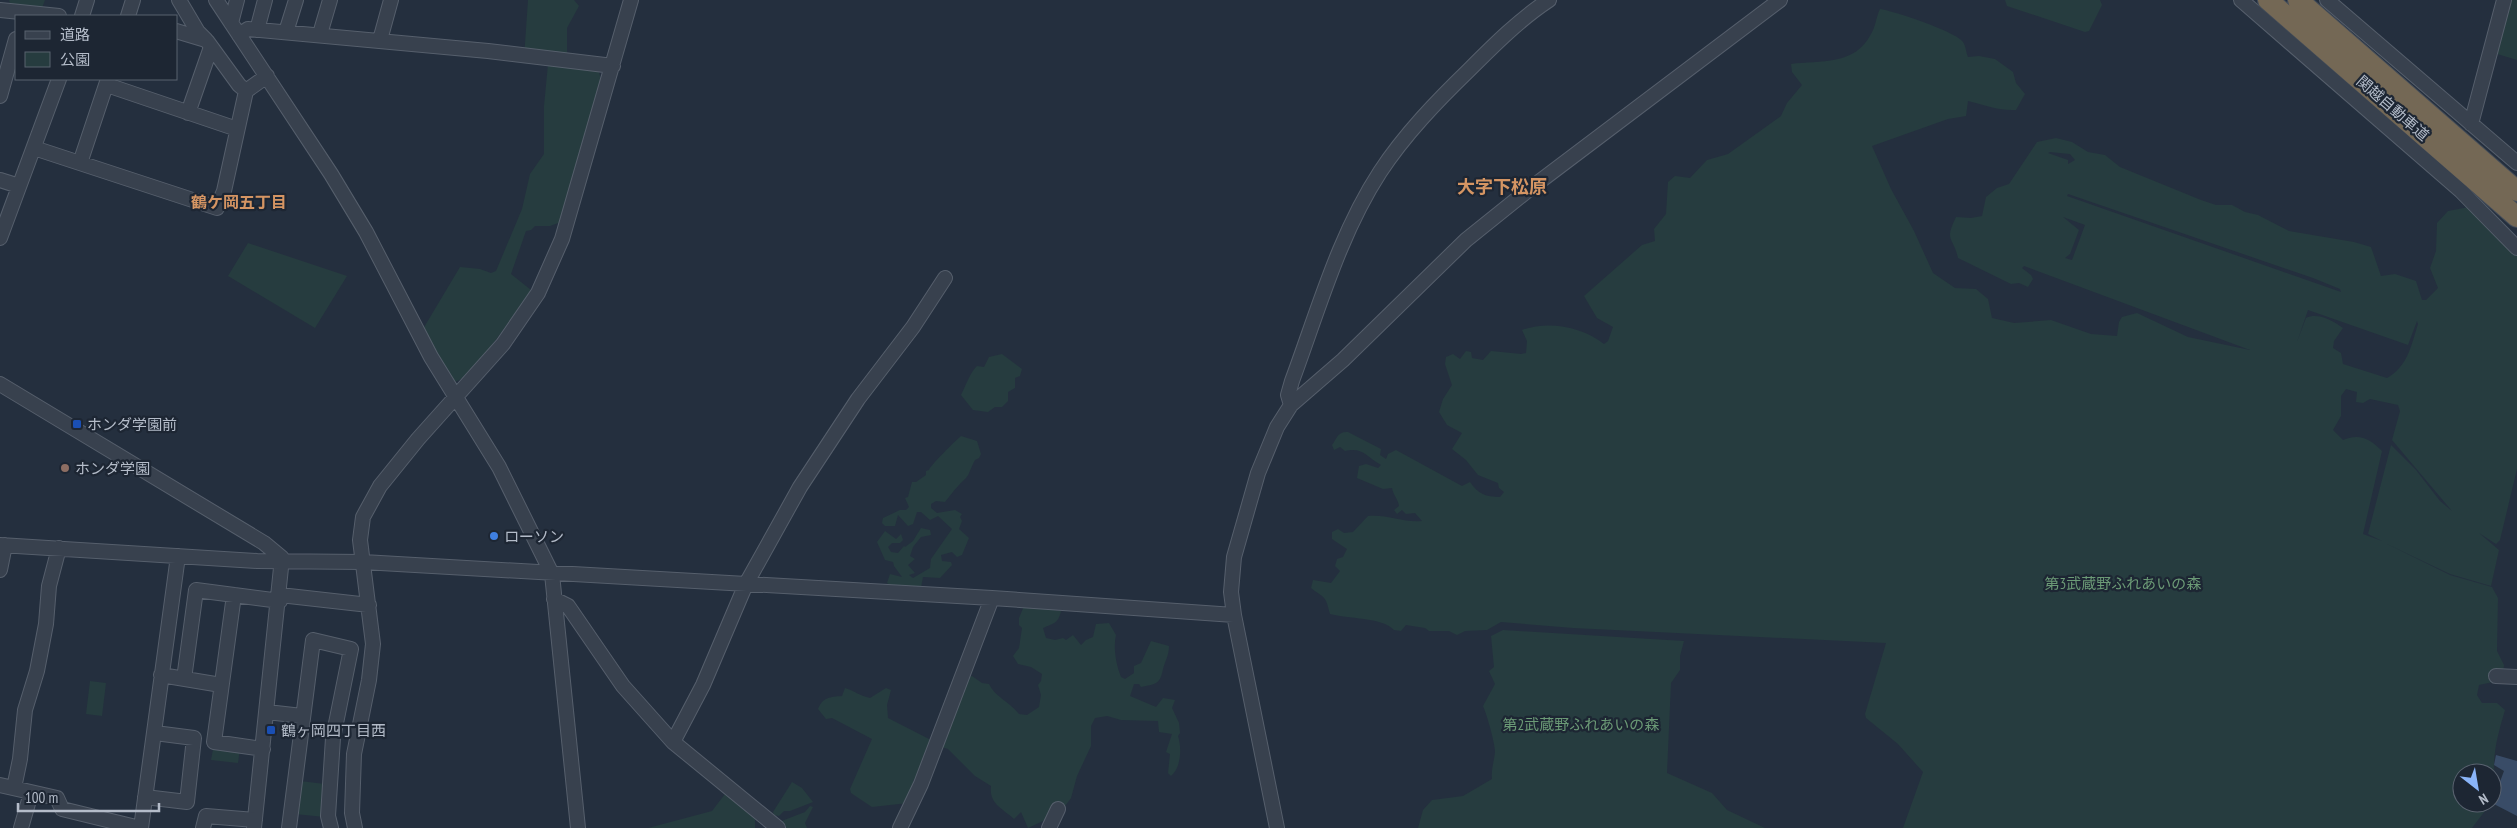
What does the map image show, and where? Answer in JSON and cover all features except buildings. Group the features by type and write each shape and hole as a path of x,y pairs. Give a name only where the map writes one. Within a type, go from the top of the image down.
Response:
{"highway":[{"name":"関越自動車道","path":"2268,0 2517,217"},
{"name":"関越自動車道","path":"2298,0 2517,191"}],"street":[{"path":"82,15 87,0"},
{"path":"128,15 133,0"},
{"path":"179,0 198,32 239,86 246,91"},
{"path":"216,0 331,174 366,232 422,340 499,467 552,574 578,828"},
{"path":"231,23 237,0"},
{"path":"257,30 266,0"},
{"path":"286,32 296,0"},
{"path":"320,34 330,0"},
{"path":"380,40 391,0"},
{"path":"355,828 352,814 351,788 354,754 369,680 373,644 360,526 367,507 410,448 503,344 530,306 548,272 562,238 631,0"},
{"path":"1291,405 1288,395 1292,381 1334,266 1363,201 1381,172 1436,102 1519,23 1549,0"},
{"path":"1277,828 1231,592 1234,557 1258,474 1277,427 1291,405 1343,360 1466,240 1527,191 1780,0"},
{"path":"2241,0 2460,192 2517,248"},
{"path":"2327,0 2517,163"},
{"path":"2470,124 2504,0"},
{"path":"4,6 23,14 42,15"},
{"path":"239,35 248,29 320,34 613,66"},
{"path":"178,32 208,43"},
{"path":"0,96 15,43"},
{"path":"188,113 208,43"},
{"path":"34,148 217,208 224,191 246,91 266,76"},
{"path":"0,238 59,80"},
{"path":"80,163 107,82 188,113 237,129"},
{"path":"0,180 19,186"},
{"path":"673,742 703,685 746,584 800,487 858,399 913,327 945,278"},
{"path":"0,384 264,543 279,554 283,561 268,712 254,824 206,816 203,828"},
{"path":"257,561 262,554 264,543"},
{"path":"0,570 2,545 257,561 364,562 992,598 1234,615"},
{"path":"59,548 49,586 46,624 38,671 25,710 20,760 7,786 57,798 62,809 140,828 155,733 161,675 178,556"},
{"path":"184,679 196,590 234,595 369,605"},
{"path":"234,595 214,742 263,749"},
{"path":"900,828 921,784 992,598"},
{"path":"554,599 568,606 618,680 673,742 778,828"},
{"path":"289,828 313,640 351,649 333,738 328,808 331,828"},
{"path":"161,675 221,685"},
{"path":"2496,676 2517,677"},
{"path":"268,712 302,716"},
{"path":"145,797 187,802 194,738 155,733"},
{"path":"21,828 31,793"},
{"path":"1050,828 1058,809"},
{"path":"758,812 759,828"}],"green space":[{"path":"9,0 45,0 42,8 10,4"},
{"path":"528,0 574,0 579,6 567,28 567,64 598,68 601,80 582,151 578,154 578,168 573,176 574,181 561,222 550,226 535,226 531,230 526,231 511,274 531,290 483,357 472,370 454,382 423,329 460,267 480,269 491,273 496,271 522,209 530,174 544,154 544,106 548,64 524,58"},
{"path":"2005,0 2100,0 2102,5 2089,31 2085,32 2007,6"},
{"path":"2508,0 2517,0 2517,60 2494,53"},
{"name":"第3武蔵野ふれあいの森","path":"1880,9 1938,28 1963,42 1968,57 1979,56 1995,59 2013,72 2016,83 2025,94 2016,110 1998,109 1968,101 1966,116 1948,119 1872,146 1933,273 1955,288 1976,289 1988,299 1992,318 2014,323 2051,320 2091,334 2117,336 2119,322 2122,317 2137,313 2188,337 2250,350 2024,266 2022,268 2033,279 2028,287 2019,283 2011,284 1958,258 1950,235 1956,217 1971,218 1982,216 1986,197 1997,188 2009,184 2037,142 2056,138 2072,142 2088,152 2105,155 2120,167 2201,200 2216,205 2232,205 2245,212 2258,215 2289,231 2354,242 2371,247 2381,276 2395,274 2416,281 2422,300 2426,300 2438,288 2430,268 2436,251 2437,223 2448,211 2469,207 2517,256 2517,469 2500,540 2496,544 2479,533 2499,550 2491,586 2450,574 2385,543 2450,575 2492,587 2498,598 2497,651 2504,665 2502,680 2479,685 2477,695 2482,703 2497,703 2505,710 2495,749 2494,763 2452,763 2452,813 2483,813 2472,828 1903,828 1923,772 1898,744 1866,718 1865,714 1886,643 1573,628 1501,622 1487,630 1465,631 1457,635 1449,631 1429,631 1425,628 1406,625 1401,631 1394,630 1389,626 1373,621 1330,614 1324,598 1311,588 1313,580 1331,583 1340,571 1335,566 1337,559 1343,557 1347,549 1332,539 1332,532 1338,529 1344,533 1353,532 1368,516 1422,521 1415,513 1406,514 1402,510 1397,514 1394,510 1399,506 1392,488 1383,489 1357,478 1359,466 1366,464 1378,468 1381,465 1357,450 1345,451 1340,447 1334,450 1332,445 1338,436 1348,432 1381,449 1380,455 1386,459 1388,454 1396,450 1462,486 1470,482 1483,494 1500,497 1504,492 1499,488 1498,483 1478,475 1466,460 1452,449 1462,433 1447,425 1439,412 1443,399 1452,385 1445,364 1446,357 1453,354 1460,359 1466,351 1471,352 1472,358 1483,360 1491,351 1526,353 1527,341 1522,330 1532,327 1554,326 1576,329 1596,338 1604,344 1608,341 1613,327 1597,318 1584,296 1642,245 1655,241 1654,229 1666,214 1668,182 1675,176 1690,178 1707,160 1728,154 1781,116 1787,103 1802,85 1792,72 1791,64 1836,59 1856,52 1864,44 1874,28","holes":["2048,153 2070,154 2075,160 2068,164 2068,160","2068,194 2313,278 2340,289 2341,292 2067,196","2063,217 2085,225 2072,260 2065,258 2070,254 2079,230","2308,310 2408,345 2417,321 2418,324 2408,355 2400,368 2387,378 2343,364 2341,353 2333,348 2334,341 2343,328 2330,320 2315,316 2306,318 2297,342","2346,389 2357,392 2356,402 2363,403 2370,399 2398,405 2400,411 2392,440 2452,511 2440,501 2416,470 2391,445 2368,534 2382,541 2363,534 2382,451 2364,438 2355,437 2343,440 2333,430 2341,416 2341,396"]},
{"path":"248,243 347,276 315,328 228,276"},
{"path":"1002,354 1022,369 1020,376 1015,378 1015,388 1008,392 1008,401 1002,407 995,407 988,412 973,410 961,395 970,376 977,366 984,367 989,357"},
{"path":"961,436 977,441 981,454 975,460 967,477 945,502 936,501 931,504 931,508 937,513 955,510 962,514 959,529 969,538 962,555 957,557 952,552 941,555 942,561 951,562 952,565 940,578 923,577 921,587 891,586 887,583 890,574 902,577 893,562 885,560 877,542 885,531 896,539 901,534 903,540 900,543 892,543 888,547 891,552 898,553 904,546 913,541 921,528 930,530 931,535 921,537 913,547 910,556 915,559 908,565 915,573 909,575 913,578 930,568 931,559 952,529 938,516 930,520 921,512 917,512 913,524 908,526 898,515 895,526 885,526 882,523 883,518 900,510 906,510 909,507 905,498 908,497 912,482 916,482 926,475 926,471"},
{"path":"1024,606 1061,611 1057,621 1043,628 1046,638 1055,640 1063,638 1066,640 1073,635 1081,645 1093,637 1096,624 1109,623 1116,635 1115,651 1118,667 1121,677 1125,679 1134,673 1134,666 1141,663 1151,641 1169,646 1168,656 1158,681 1141,687 1139,684 1134,684 1130,696 1156,707 1163,698 1175,700 1172,708 1179,723 1180,752 1179,763 1171,776 1168,773 1170,754 1166,752 1172,734 1159,732 1158,721 1121,720 1107,716 1095,718 1091,726 1091,746 1077,776 1071,798 1060,813 1028,828 1021,812 1014,819 994,801 991,786 975,776 948,749 942,747 913,781 918,790 908,803 872,807 851,793 850,789 872,739 832,718 826,719 818,709 822,702 830,697 842,696 845,688 870,698 886,688 891,690 887,705 888,718 931,740 945,734 950,728 951,717 966,678 972,676 982,683 989,684 995,693 1019,714 1027,715 1039,707 1041,695 1038,685 1042,674 1031,667 1018,664 1013,656 1019,648 1022,628 1019,625 1019,618"},
{"name":"第2武蔵野ふれあいの森","path":"1503,630 1684,641 1680,656 1680,670 1671,683 1667,773 1712,793 1727,810 1765,828 1418,828 1423,810 1432,800 1463,796 1492,779 1495,748 1483,706 1495,684 1489,671 1494,667 1491,636"},
{"path":"90,681 106,683 102,716 86,714"},
{"path":"214,744 240,748 238,763 211,760"},
{"path":"300,781 325,784 325,817 295,814"},
{"path":"792,782 802,788 813,802 790,811 784,811 779,816 774,815 773,812"},
{"path":"725,794 755,818 755,828 648,828 712,811"},
{"path":"810,806 813,807 805,823 807,828 786,828 779,822 805,812"}],"water":[{"path":"2496,755 2517,761 2517,816 2502,808 2502,776 2504,771 2502,770 2502,763 2494,763"}],"place":[{"name":"ホンダ学園前","path":"77,424"},
{"name":"ホンダ学園","path":"65,468"},
{"name":"ローソン","path":"494,536"},
{"name":"鶴ヶ岡四丁目西","path":"271,730"}],"district":[{"name":"大字下松原","path":"1502,186"},
{"name":"鶴ケ岡五丁目","path":"239,202"}]}
